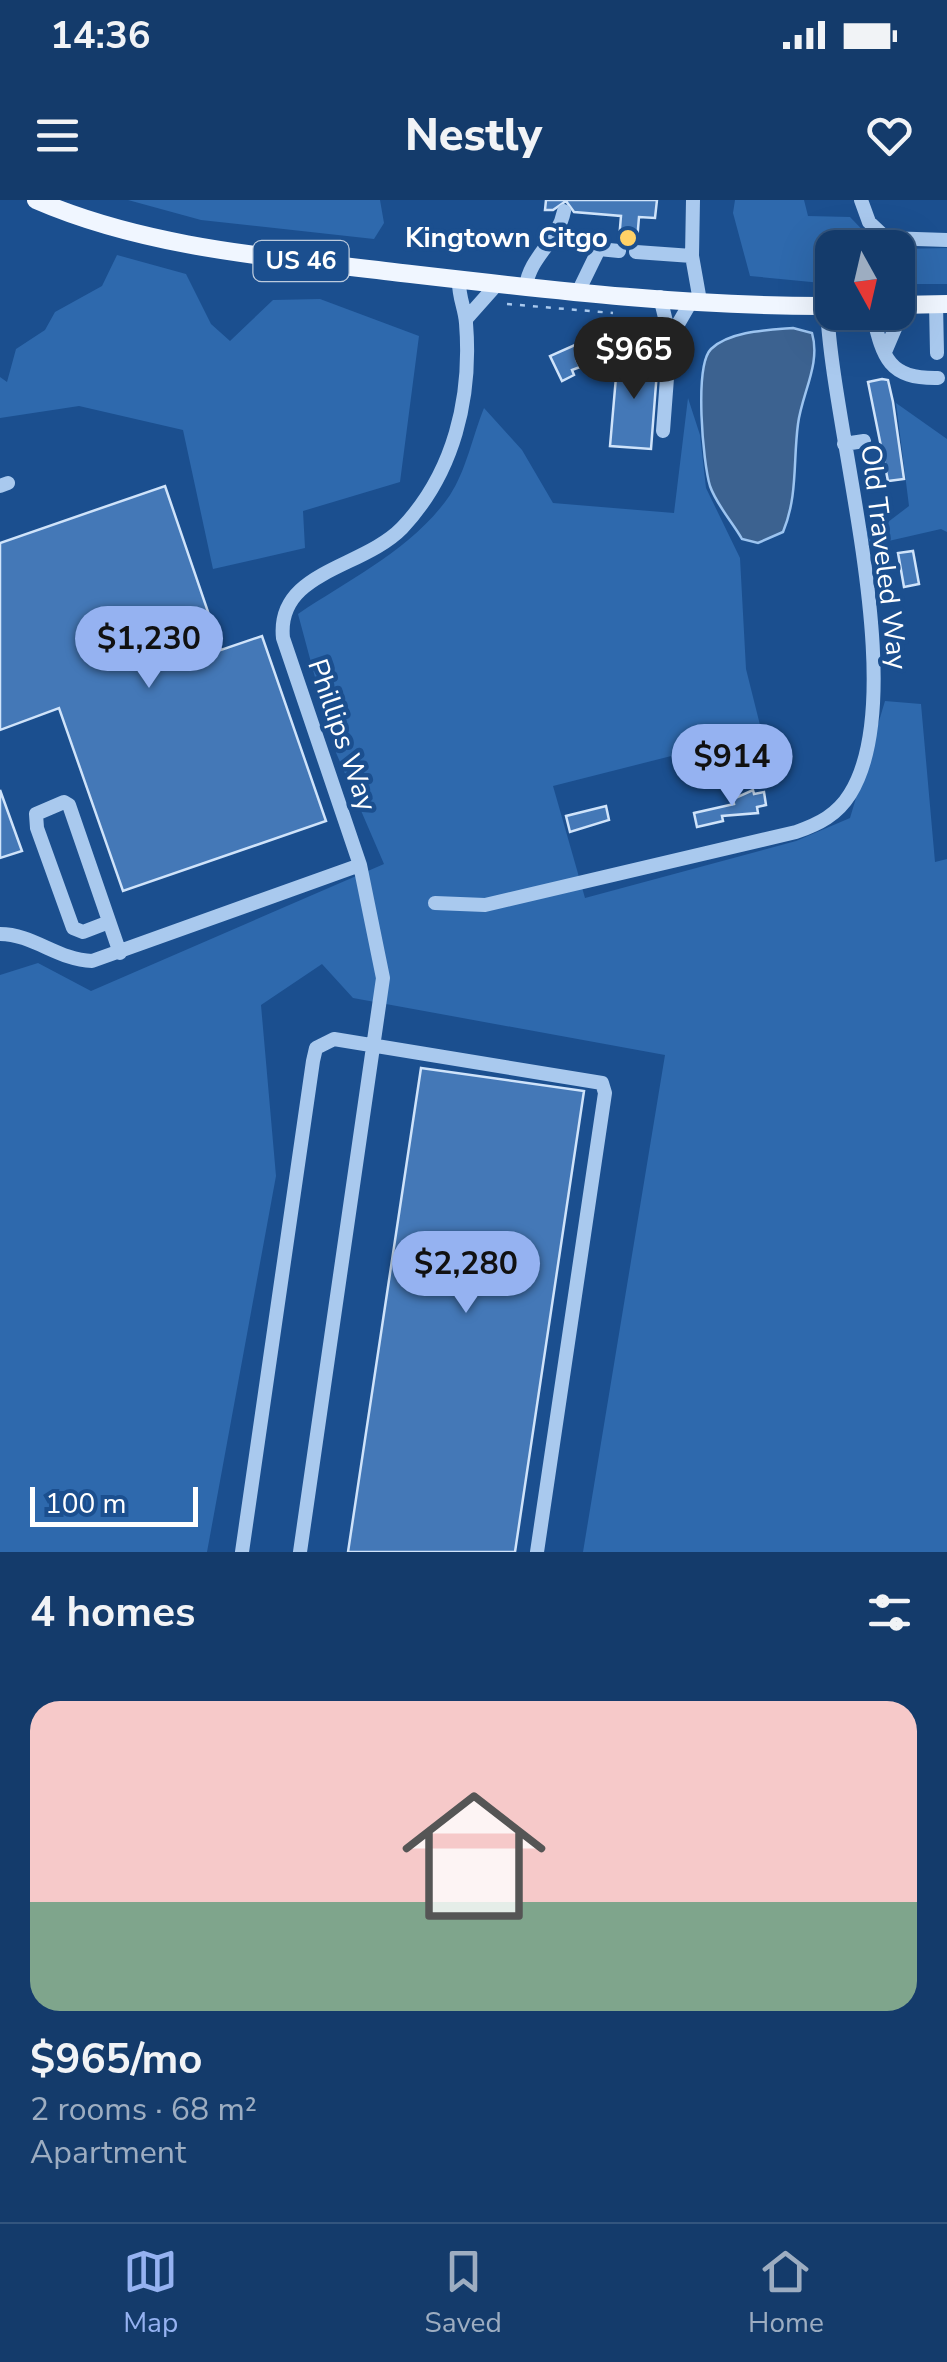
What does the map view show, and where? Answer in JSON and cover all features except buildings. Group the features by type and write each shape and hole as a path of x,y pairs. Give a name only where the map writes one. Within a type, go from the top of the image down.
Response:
{"main road":[{"name":"US 46","path":"36,200 204,248 526,286 815,305"},
{"name":"US 46","path":"69,200 107,222"},
{"path":"915,305 942,304"}],"street":[{"path":"670,338 696,300 693,200"},
{"path":"861,200 869,222 886,238 947,240"},
{"path":"526,286 528,267 557,236 564,211"},
{"path":"579,290 599,249 619,251"},
{"path":"636,252 692,256"},
{"name":"Phillips Way","path":"300,1552 383,978 360,865 283,638 282,614 298,589 378,548 398,532 438,481 462,407 466,319 459,299 459,279"},
{"path":"466,319 498,283"},
{"path":"660,297 670,338 663,430"},
{"path":"937,353 942,304"},
{"name":"Old Traveled Way","path":"435,903 485,905 769,839 819,824 841,806 856,783 876,677 831,363 830,330"},
{"path":"878,330 892,366 904,376 938,378"},
{"path":"885,352 892,330"},
{"path":"831,363 850,362"},
{"path":"844,444 864,441"},
{"path":"109,922 82,932 73,928 37,828 36,814 64,802 69,805 120,953"},
{"path":"0,934 22,936 78,960 120,953 360,865"},
{"path":"242,1552 316,1048 334,1039 592,1078 602,1083 605,1093 537,1552"}],"path":[{"path":"507,304 613,313"}],"shaded area":[{"path":"128,200 380,200 384,223 374,239 201,220"},
{"path":"735,200 804,200 808,216 850,217 863,230 815,230 815,282 750,276 733,213"},
{"path":"947,248 947,284 915,284 915,249"},
{"path":"117,255 186,274 211,324 230,341 273,300 320,299 419,336 400,482 303,511 305,548 213,569 183,430 79,406 0,418 0,377 7,382 16,349 45,330 55,312 102,286"},
{"path":"793,328 812,333 814,356 798,424 791,505 783,532 758,543 742,539 710,486 703,437 703,374 711,349 728,338"},
{"path":"688,398 700,435 706,488 740,558 746,669 762,733 553,786 585,898 796,841 850,818 885,701 921,704 935,862 947,859 947,1552 583,1552 665,1055 353,998 322,964 261,1005 276,1176 207,1552 0,1552 0,975 38,963 91,991 384,864 334,748 298,614 400,547 435,514 461,475 484,408 522,450 553,503 674,513"},
{"path":"896,403 947,439 947,532 941,529 871,545 864,529 888,522 909,506"}],"place":[{"name":"Kingtown Citgo","path":"628,238"}]}
